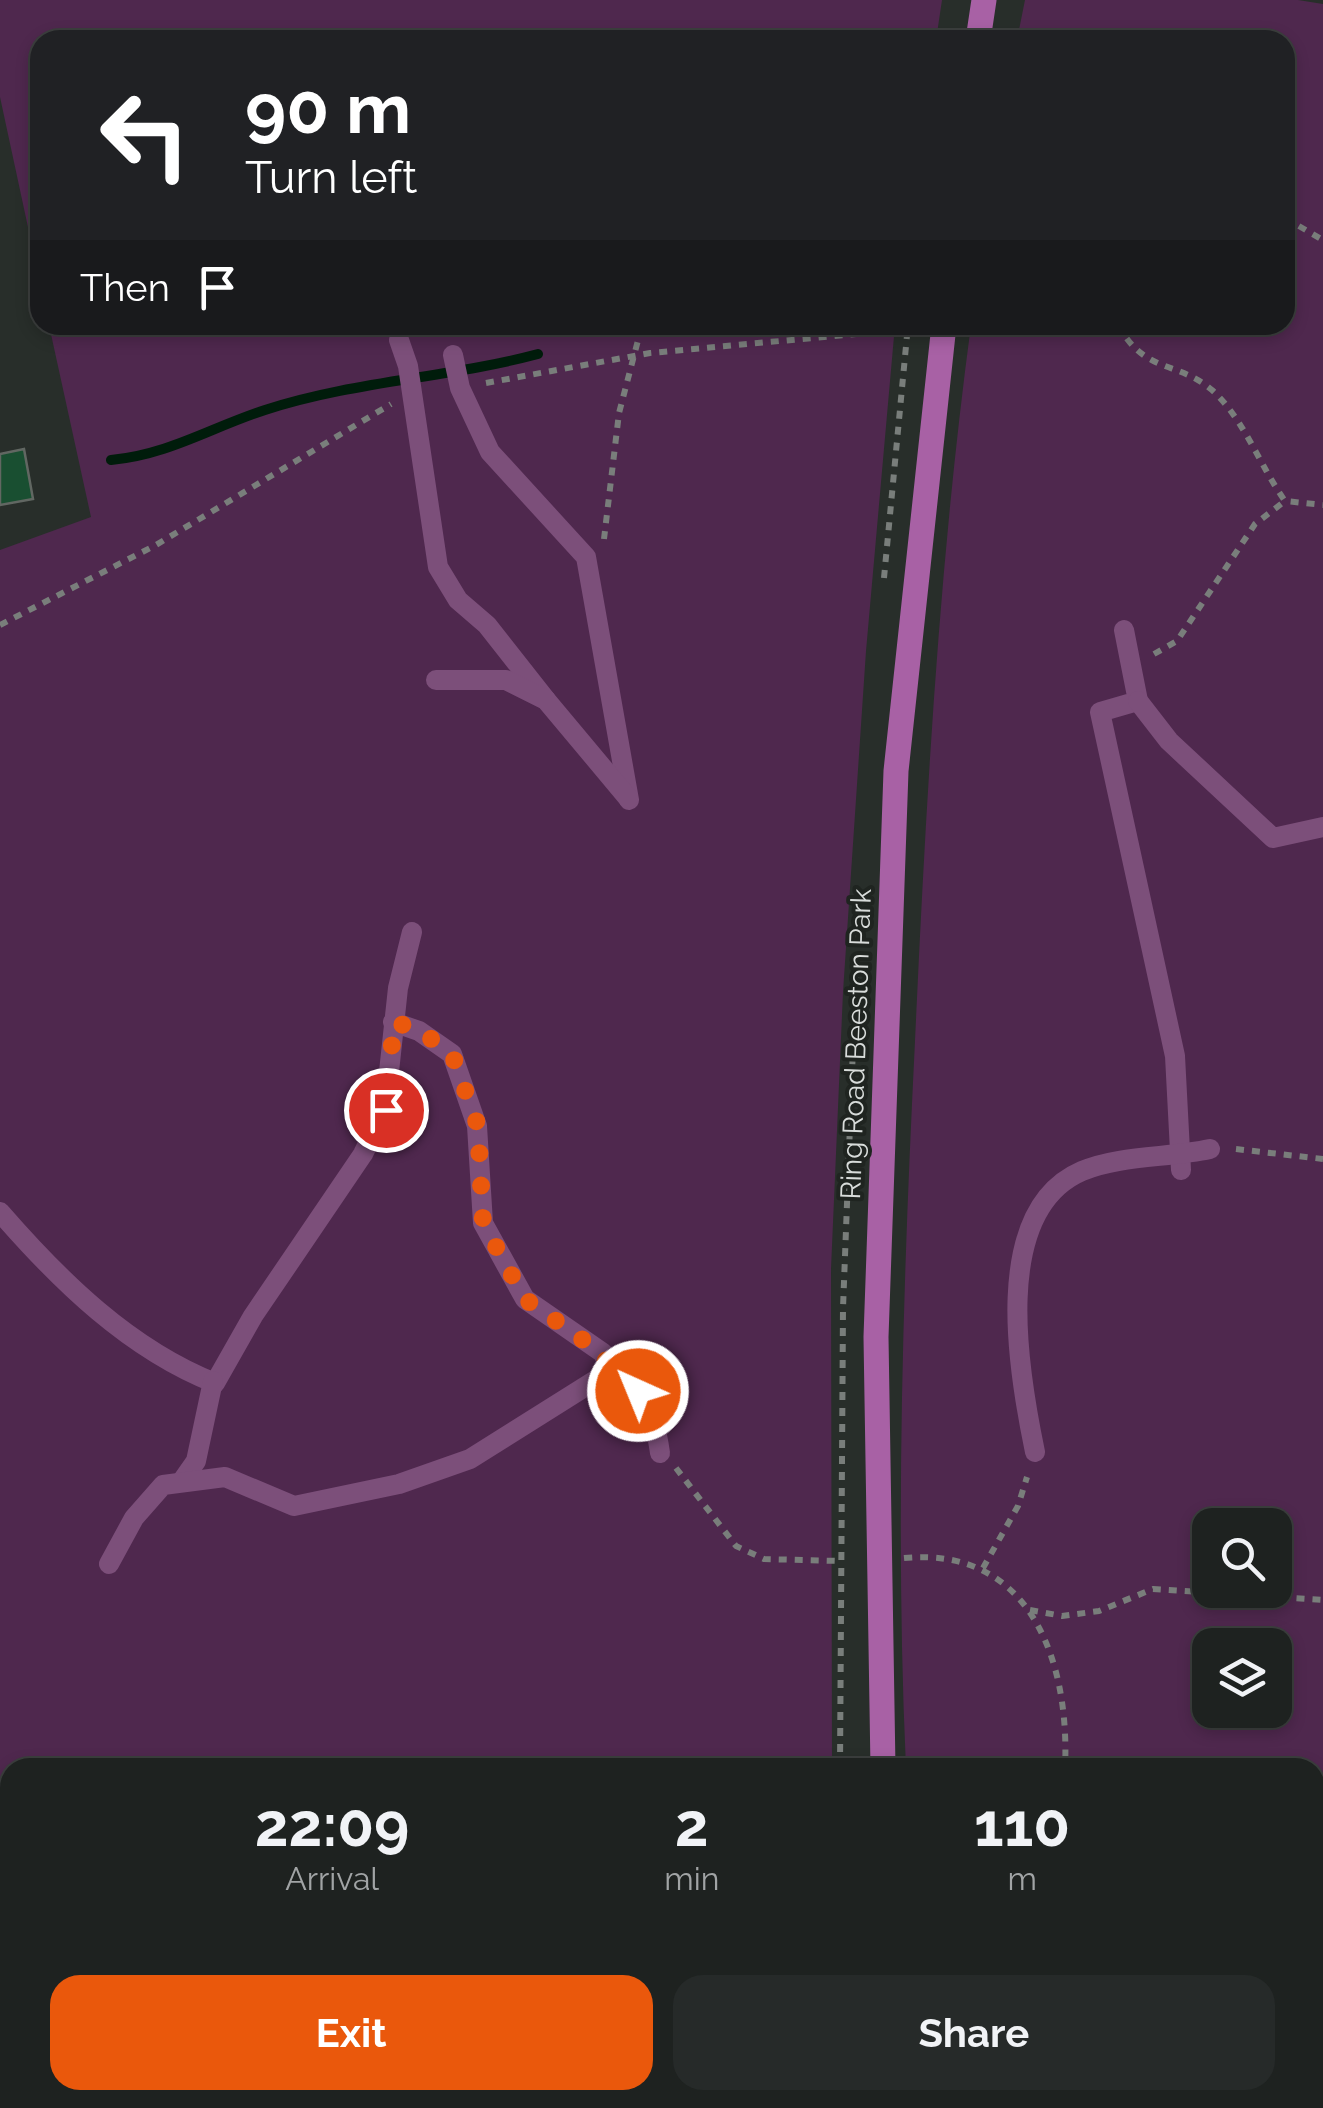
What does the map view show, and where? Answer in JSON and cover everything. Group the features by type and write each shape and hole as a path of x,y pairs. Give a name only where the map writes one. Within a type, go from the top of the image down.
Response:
{"street":[{"path":"980,30 984,0"},
{"name":"Ring Road Beeston Park","path":"882,1758 876,1337 896,770 943,335"}],"lane":[{"path":"399,340 408,366 438,567 458,600 487,625 629,800 586,557 490,452 460,388 453,355"},
{"path":"1124,630 1138,701 1169,741 1273,838 1323,827"},
{"path":"436,680 506,680 546,700"},
{"path":"1138,701 1100,712 1174,1056 1180,1163"},
{"path":"182,1481 196,1461 212,1381 363,1154 386,1110 394,1022 412,932"},
{"path":"394,1022 419,1030 452,1054 478,1126 483,1223 525,1299 603,1354 610,1371 638,1391 656,1419 660,1453"},
{"path":"1035,1452 1021,1382 1017,1314 1022,1260 1038,1210 1051,1192 1082,1171 1180,1163 1210,1150"},
{"path":"0,1212 61,1279 134,1338 212,1381"},
{"path":"109,1564 134,1518 163,1484 225,1477 294,1506 398,1484 470,1458 610,1371"}],"path":[{"path":"1295,224 1323,240"},
{"path":"590,595 602,555 619,413 639,335"},
{"path":"1124,335 1132,350 1210,389 1241,427 1262,468 1286,501"},
{"path":"1131,666 1178,642 1255,524 1286,501 1323,505"},
{"path":"1210,1150 1287,1152 1323,1159"},
{"path":"983,1568 1018,1506 1035,1452"},
{"path":"1028,1610 1062,1616 1099,1611 1153,1590 1323,1600"}],"shaded area":[{"path":"0,0 942,0 938,30 30,30 30,236 0,97"},
{"path":"1025,0 1298,0 1323,4 1323,1758 906,1758 901,1495 904,1314 924,862 950,504 970,335 1295,335 1295,30 1019,30"},
{"path":"51,335 894,335 866,651 843,992 831,1269 832,1758 0,1758 0,550 91,517"}],"building":[{"path":"24,449 33,499 0,505 0,454"}],"waterway":[{"path":"111,460 171,446 299,400 538,354"}],"route":[{"path":"386,1110 394,1022 419,1030 452,1054 478,1126 483,1223 525,1299 603,1354 610,1371 638,1391"}]}
